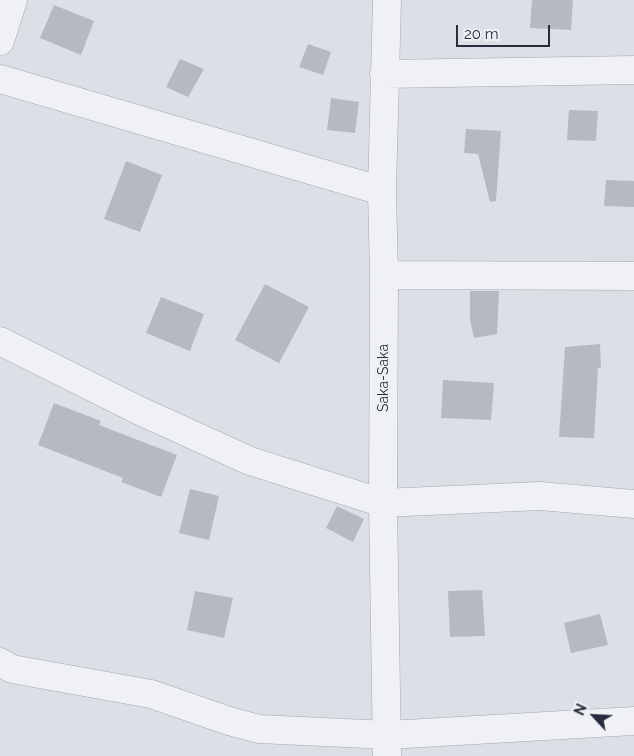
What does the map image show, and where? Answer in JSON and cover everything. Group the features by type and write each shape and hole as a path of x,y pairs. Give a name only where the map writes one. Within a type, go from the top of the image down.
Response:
{"street":[{"path":"0,41 13,0"},
{"name":"Saka-Saka","path":"387,0 382,191 384,275 383,503 388,746"},
{"path":"384,74 634,70"},
{"path":"0,78 382,191"},
{"path":"384,275 634,276"},
{"path":"0,341 138,410 250,461 383,503 540,496 634,504"},
{"path":"0,662 12,668 151,694 229,721 260,728 388,746 634,721"}],"building":[{"path":"532,0 573,0 571,30 530,28"},
{"path":"54,5 94,21 81,55 40,38"},
{"path":"308,44 331,52 323,75 299,67"},
{"path":"180,59 204,69 188,97 166,87"},
{"path":"331,98 359,102 355,133 327,130"},
{"path":"569,110 598,111 596,141 567,140"},
{"path":"466,129 501,131 496,201 490,202 478,154 464,153"},
{"path":"126,161 162,175 140,232 104,219"},
{"path":"606,180 634,181 634,207 604,206"},
{"path":"265,284 309,307 279,363 235,340"},
{"path":"470,291 499,291 497,334 474,338 470,320"},
{"path":"161,297 204,314 190,351 146,333"},
{"path":"600,344 601,368 598,368 594,438 559,437 565,347"},
{"path":"443,380 494,383 491,420 441,418"},
{"path":"54,403 101,421 99,425 177,455 161,497 121,482 123,478 38,445"},
{"path":"190,489 219,496 209,540 179,533"},
{"path":"337,506 364,519 353,542 326,528"},
{"path":"482,590 485,636 450,637 448,591"},
{"path":"195,591 233,598 224,638 187,630"},
{"path":"600,614 608,645 571,653 564,623"}]}
